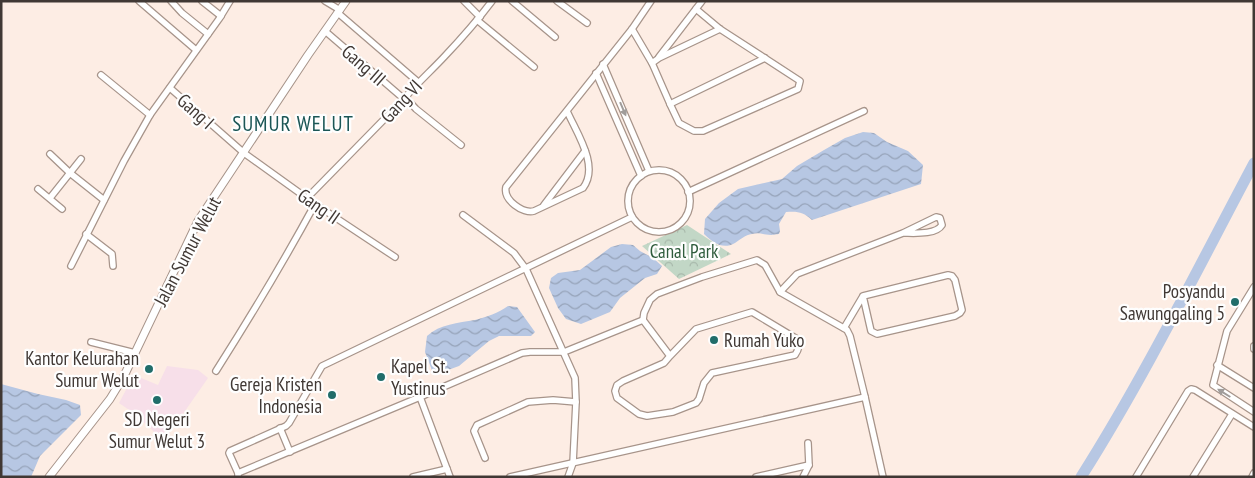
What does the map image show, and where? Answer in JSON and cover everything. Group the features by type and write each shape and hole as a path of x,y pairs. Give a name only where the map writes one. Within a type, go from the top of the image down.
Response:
{"street":[{"path":"139,1 196,50"},
{"path":"171,1 208,34"},
{"path":"202,1 221,16"},
{"path":"70,266 150,115 230,1"},
{"path":"325,1 339,11 418,82"},
{"name":"Jalan Sumur Welut","path":"49,477 110,399 124,376 198,221 308,54 346,1"},
{"path":"464,1 479,19 534,67"},
{"name":"Gang VI","path":"307,198 418,82 444,58 479,19 492,1"},
{"path":"512,1 554,37"},
{"path":"557,1 587,23"},
{"path":"567,111 585,151 590,169 586,184 583,188 529,213 509,200 505,194 506,187 632,29 651,1"},
{"path":"659,58 702,1"},
{"path":"632,29 652,63 679,123 694,131 703,131 798,89 800,81 720,29 696,9"},
{"path":"652,63 720,29"},
{"name":"Gang III","path":"325,31 461,145"},
{"path":"670,104 765,58"},
{"path":"603,64 650,171"},
{"path":"596,73 641,176"},
{"path":"101,75 150,115"},
{"name":"Gang I","path":"170,88 244,153"},
{"path":"688,192 864,111"},
{"path":"542,207 585,151"},
{"name":"Gang II","path":"244,153 395,258"},
{"path":"50,154 104,200"},
{"path":"50,198 82,159"},
{"path":"659,170 677,176 684,183 690,203 687,214 680,223 671,229 660,232 650,231 640,226 632,217 628,206 628,195 633,184 641,176 650,171 659,170"},
{"path":"38,189 62,209"},
{"path":"216,371 252,315 315,204"},
{"path":"462,215 514,253 526,269 575,378 576,402 573,463 568,477"},
{"path":"632,217 322,366 291,421 286,426 229,453 238,475 522,353 564,352 643,320"},
{"path":"780,292 797,274 903,233 936,217 940,218 942,225 940,229 933,232 903,233"},
{"path":"86,234 112,254 114,266"},
{"path":"670,356 643,320 650,300 657,294 702,277 757,260 762,262 780,292 847,330 865,397 883,477"},
{"path":"844,328 863,296 948,276 952,276 955,280 962,310 955,316 877,334 871,331 863,296"},
{"path":"1254,287 1227,331 1212,383 1213,386 1254,412"},
{"path":"752,312 797,339 799,344 795,355 712,373 704,383 696,403 673,412 647,416 639,414 617,398 615,391 617,385 664,363 670,356 694,330 752,312"},
{"path":"91,342 135,353"},
{"path":"1217,365 1254,388"},
{"path":"1136,477 1191,389 1254,427"},
{"path":"420,397 450,477"},
{"path":"510,477 865,397"},
{"path":"485,458 474,431 477,425 528,402 554,400 576,402"},
{"path":"1193,477 1232,414"},
{"path":"280,428 290,452"},
{"path":"803,477 809,465 808,443"},
{"path":"756,477 809,465"},
{"path":"413,477 447,469"},
{"path":"1252,477 1254,473"}],"shaded area":[{"name":"SD Negeri Sumur Welut 3","path":"167,366 198,370 208,378 164,441 135,414 119,403 134,375 158,385"}],"green space":[{"name":"Canal Park","path":"687,225 731,254 679,279 642,246"}],"water":[{"path":"863,132 874,133 887,142 908,151 923,165 921,184 812,220 800,213 786,212 779,224 779,234 757,233 743,237 731,245 722,246 704,234 705,219 719,203 738,189 782,179 797,166 824,150 845,138"},
{"path":"622,244 633,245 653,258 662,266 657,274 645,278 620,298 610,312 581,324 566,319 558,308 549,288 551,278 558,273 580,270 611,247"},
{"path":"508,306 517,307 535,332 531,336 499,336 489,341 459,366 437,374 433,373 425,352 427,336 443,326 484,318"},
{"path":"1,384 80,405 81,415 40,456 31,477 1,477"}],"waterway":[{"path":"1081,477 1149,361 1254,163"}],"place":[{"name":"Posyandu Sawunggaling 5","path":"1235,302"},
{"name":"Rumah Yuko","path":"714,340"},
{"name":"Kantor Kelurahan Sumur Welut","path":"149,369"},
{"name":"Kapel St. Yustinus","path":"381,377"},
{"name":"Gereja Kristen Indonesia","path":"332,395"},
{"name":"SD Negeri Sumur Welut 3","path":"157,400"}],"district":[{"name":"SUMUR WELUT","path":"293,124"}]}
